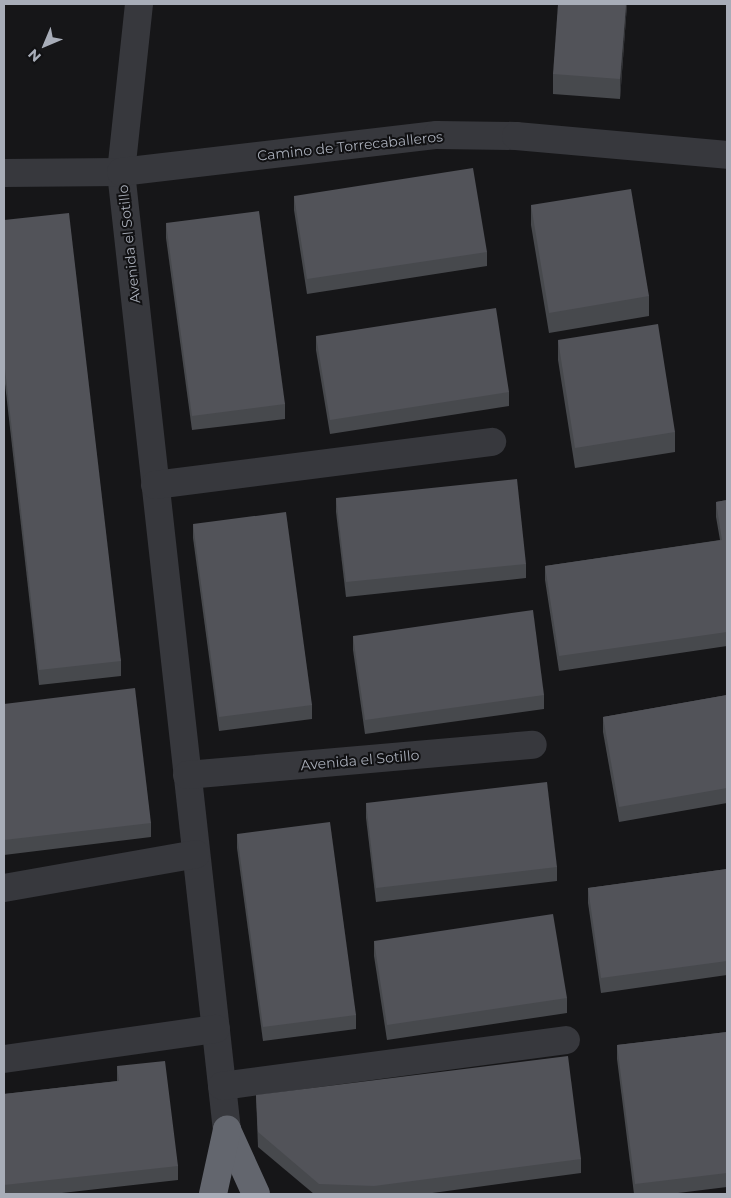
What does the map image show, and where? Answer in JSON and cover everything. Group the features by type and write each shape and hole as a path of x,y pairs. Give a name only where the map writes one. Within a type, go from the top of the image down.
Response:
{"highway":[{"name":"Avenida el Sotillo","path":"213,1194 227,1130"},
{"name":"Avenida el Sotillo","path":"227,1130 256,1194"}],"street":[{"name":"Avenida el Sotillo","path":"139,4 121,172 227,1130"},
{"name":"Camino de Torrecaballeros","path":"4,173 121,172 437,134 516,136 727,155"},
{"path":"155,485 492,442"},
{"name":"Avenida el Sotillo","path":"187,776 533,745"},
{"path":"4,888 196,854"},
{"path":"4,1058 216,1029"},
{"path":"222,1086 566,1040"}],"building":[{"path":"558,4 626,4 620,79 553,74"},
{"path":"473,168 487,252 307,279 294,196"},
{"path":"631,189 649,296 549,313 531,205"},
{"path":"259,211 285,404 192,416 166,223"},
{"path":"69,213 121,661 39,670 4,360 4,220"},
{"path":"496,308 509,392 330,420 316,336"},
{"path":"658,324 675,432 575,448 558,340"},
{"path":"517,479 526,564 346,582 336,498"},
{"path":"727,500 727,632 559,656 545,566 722,540 716,502"},
{"path":"286,512 312,705 219,717 193,524"},
{"path":"533,610 544,695 365,720 353,636"},
{"path":"135,688 151,823 4,840 4,704"},
{"path":"727,695 727,788 619,807 603,717"},
{"path":"547,782 557,867 376,888 366,803"},
{"path":"330,822 356,1015 263,1027 237,834"},
{"path":"727,869 727,961 601,978 588,888"},
{"path":"553,914 567,998 387,1025 374,941"},
{"path":"727,1032 727,1173 635,1184 617,1045"},
{"path":"568,1056 581,1159 374,1186 319,1184 258,1132 256,1095"},
{"path":"165,1061 178,1166 4,1185 4,1094 119,1081 117,1066"}]}
